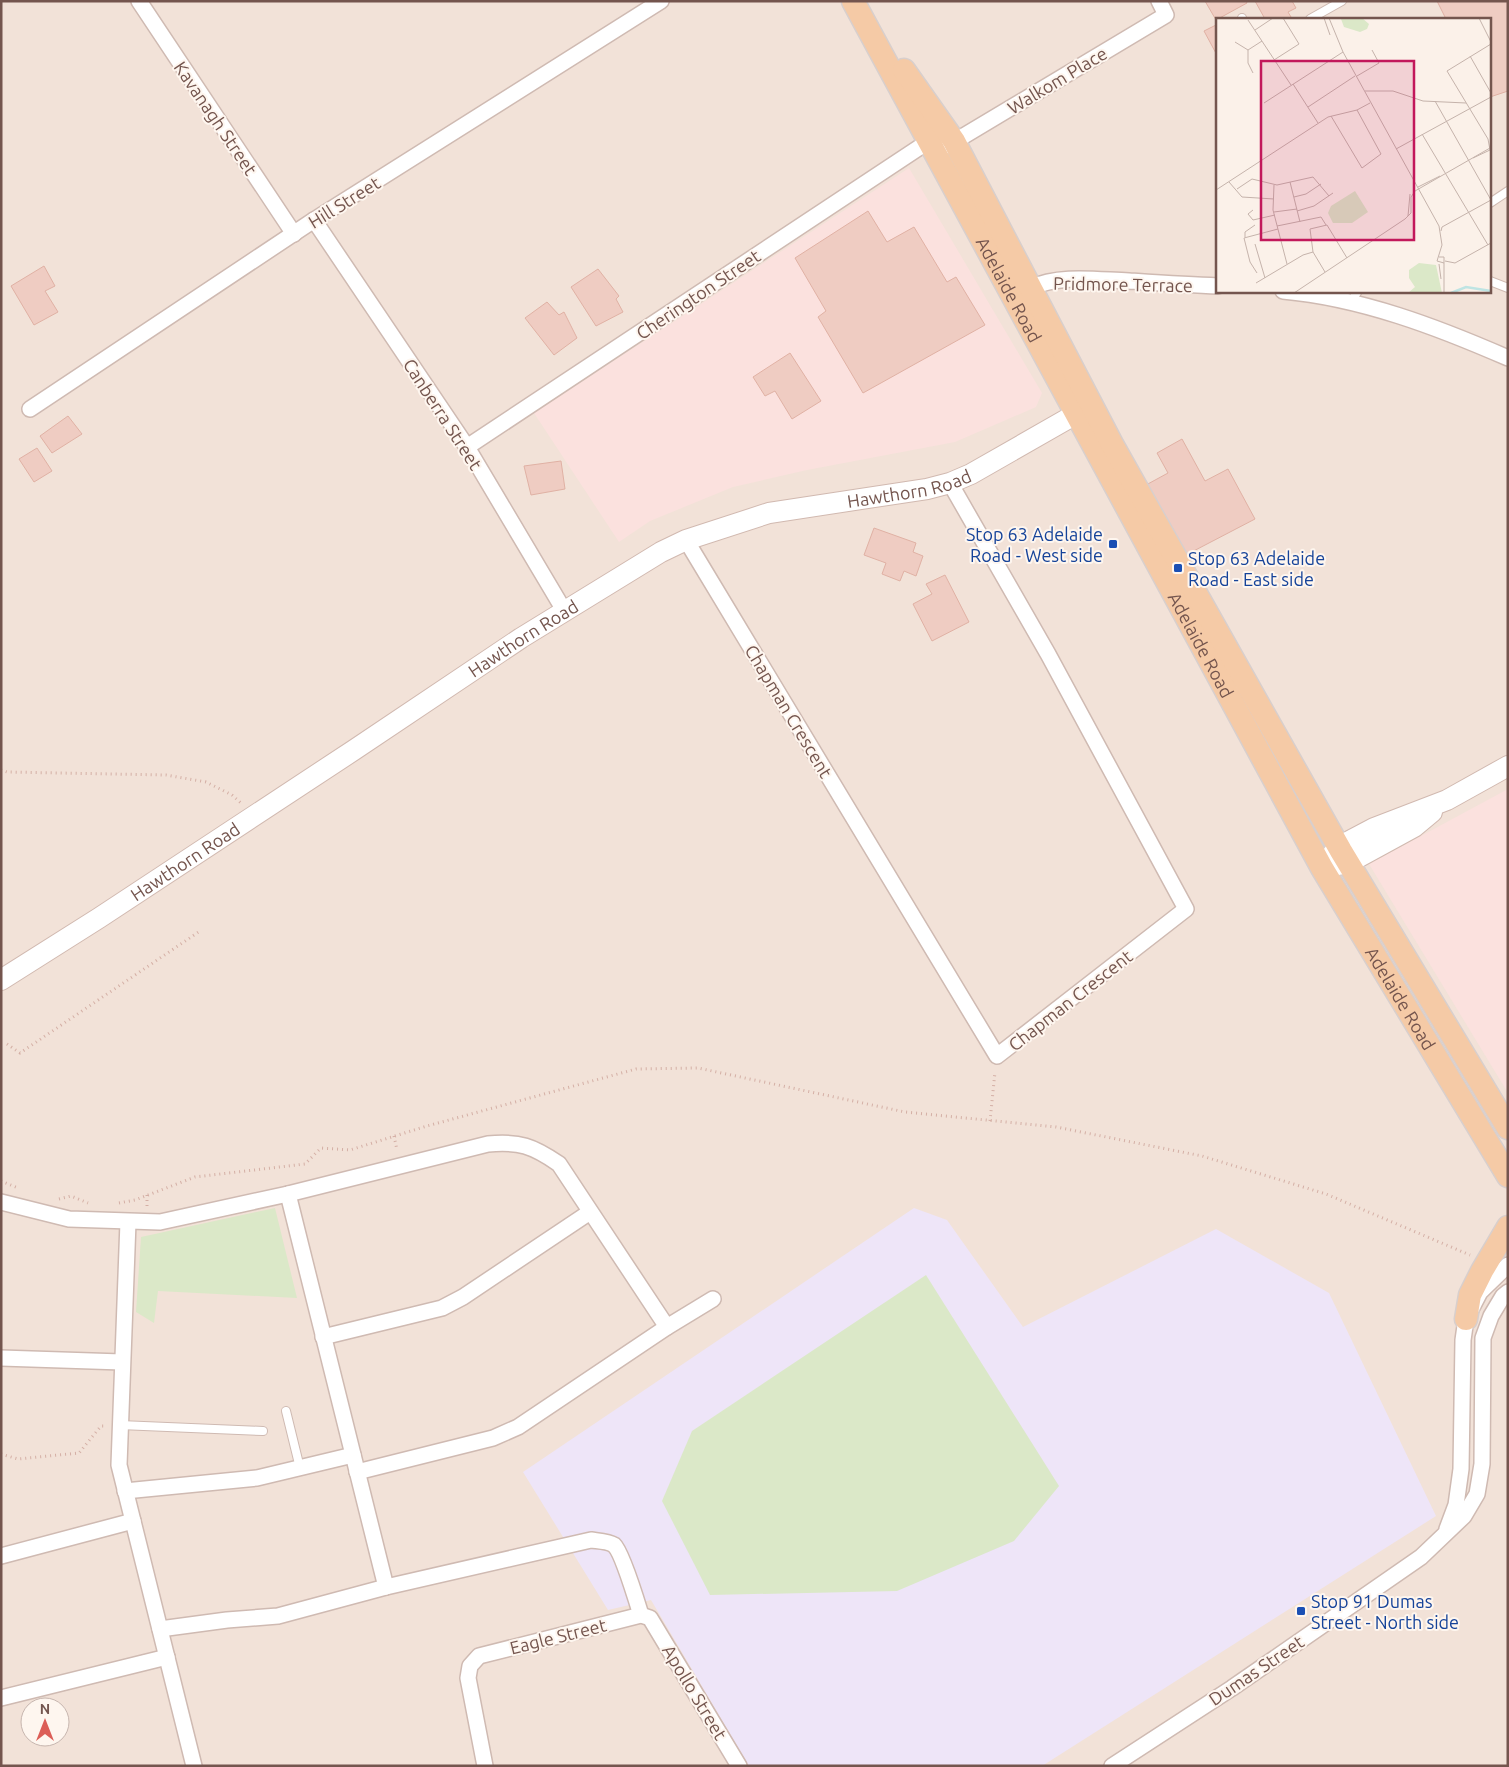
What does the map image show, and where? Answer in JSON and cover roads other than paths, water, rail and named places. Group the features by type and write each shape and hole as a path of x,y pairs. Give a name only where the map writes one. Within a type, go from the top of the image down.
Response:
{"main road":[{"name":"Adelaide Road","path":"854,1 939,145 1084,410 1322,868 1508,1176"},
{"name":"Adelaide Road","path":"939,145 1030,288 1084,410 1122,463 1343,855 1508,1128"},
{"path":"1466,1319 1470,1295 1508,1227"}],"street":[{"name":"Kavanagh Street","path":"139,1 294,234"},
{"name":"Hill Street","path":"30,408 314,220 661,1"},
{"name":"Walkom Place","path":"939,145 1166,14 1159,1"},
{"name":"Cherington Street","path":"467,447 939,145"},
{"name":"Canberra Street","path":"314,220 467,447 565,612"},
{"name":"Pridmore Terrace","path":"1030,288 1040,283 1067,280 1216,286"},
{"path":"1292,292 1354,297 1377,309 1460,337 1508,358"},
{"name":"Hawthorn Road","path":"1,980 99,918 521,638 661,552 686,540 769,513 927,489 950,483 971,474 1084,410"},
{"name":"Chapman Crescent","path":"686,540 997,1056 1186,910 1048,654 950,483"},
{"path":"1322,868 1343,855 1374,828 1447,800 1508,766"},
{"path":"1,1202 69,1219 160,1222 288,1194 488,1144 508,1142 526,1146 546,1155 559,1164 667,1327"},
{"path":"160,1629 227,1620 278,1616 386,1587 288,1194"},
{"path":"323,1337 442,1308 463,1297 590,1212"},
{"path":"128,1222 119,1465 194,1766"},
{"name":"Dumas Street","path":"1444,1535 1456,1505 1461,1468 1463,1340 1466,1319 1480,1292 1508,1265"},
{"name":"Dumas Street","path":"1112,1766 1232,1688 1422,1557 1464,1516 1477,1494 1482,1464 1483,1338 1491,1316 1503,1296 1508,1292"},
{"path":"357,1472 493,1438 518,1427 667,1327 713,1299"},
{"path":"1,1358 122,1362"},
{"path":"126,1490 257,1478 353,1455"},
{"path":"1,1556 133,1521"},
{"name":"Apollo Street","path":"386,1587 591,1540 604,1541 614,1546 620,1555 646,1617 739,1766"},
{"name":"Eagle Street","path":"485,1766 468,1678 470,1666 479,1656 646,1617"},
{"path":"1,1698 167,1657"}],"lane":[{"path":"1312,18 1342,1"},
{"path":"1492,202 1508,191"},
{"path":"1492,282 1508,288"},
{"path":"286,1411 300,1468"},
{"path":"120,1425 263,1431"}],"place":[{"name":"Stop 63 Adelaide Road - West side","path":"1113,544"},
{"name":"Stop 63 Adelaide Road - East side","path":"1178,568"},
{"name":"Stop 91 Dumas Street - North side","path":"1301,1611"}]}
